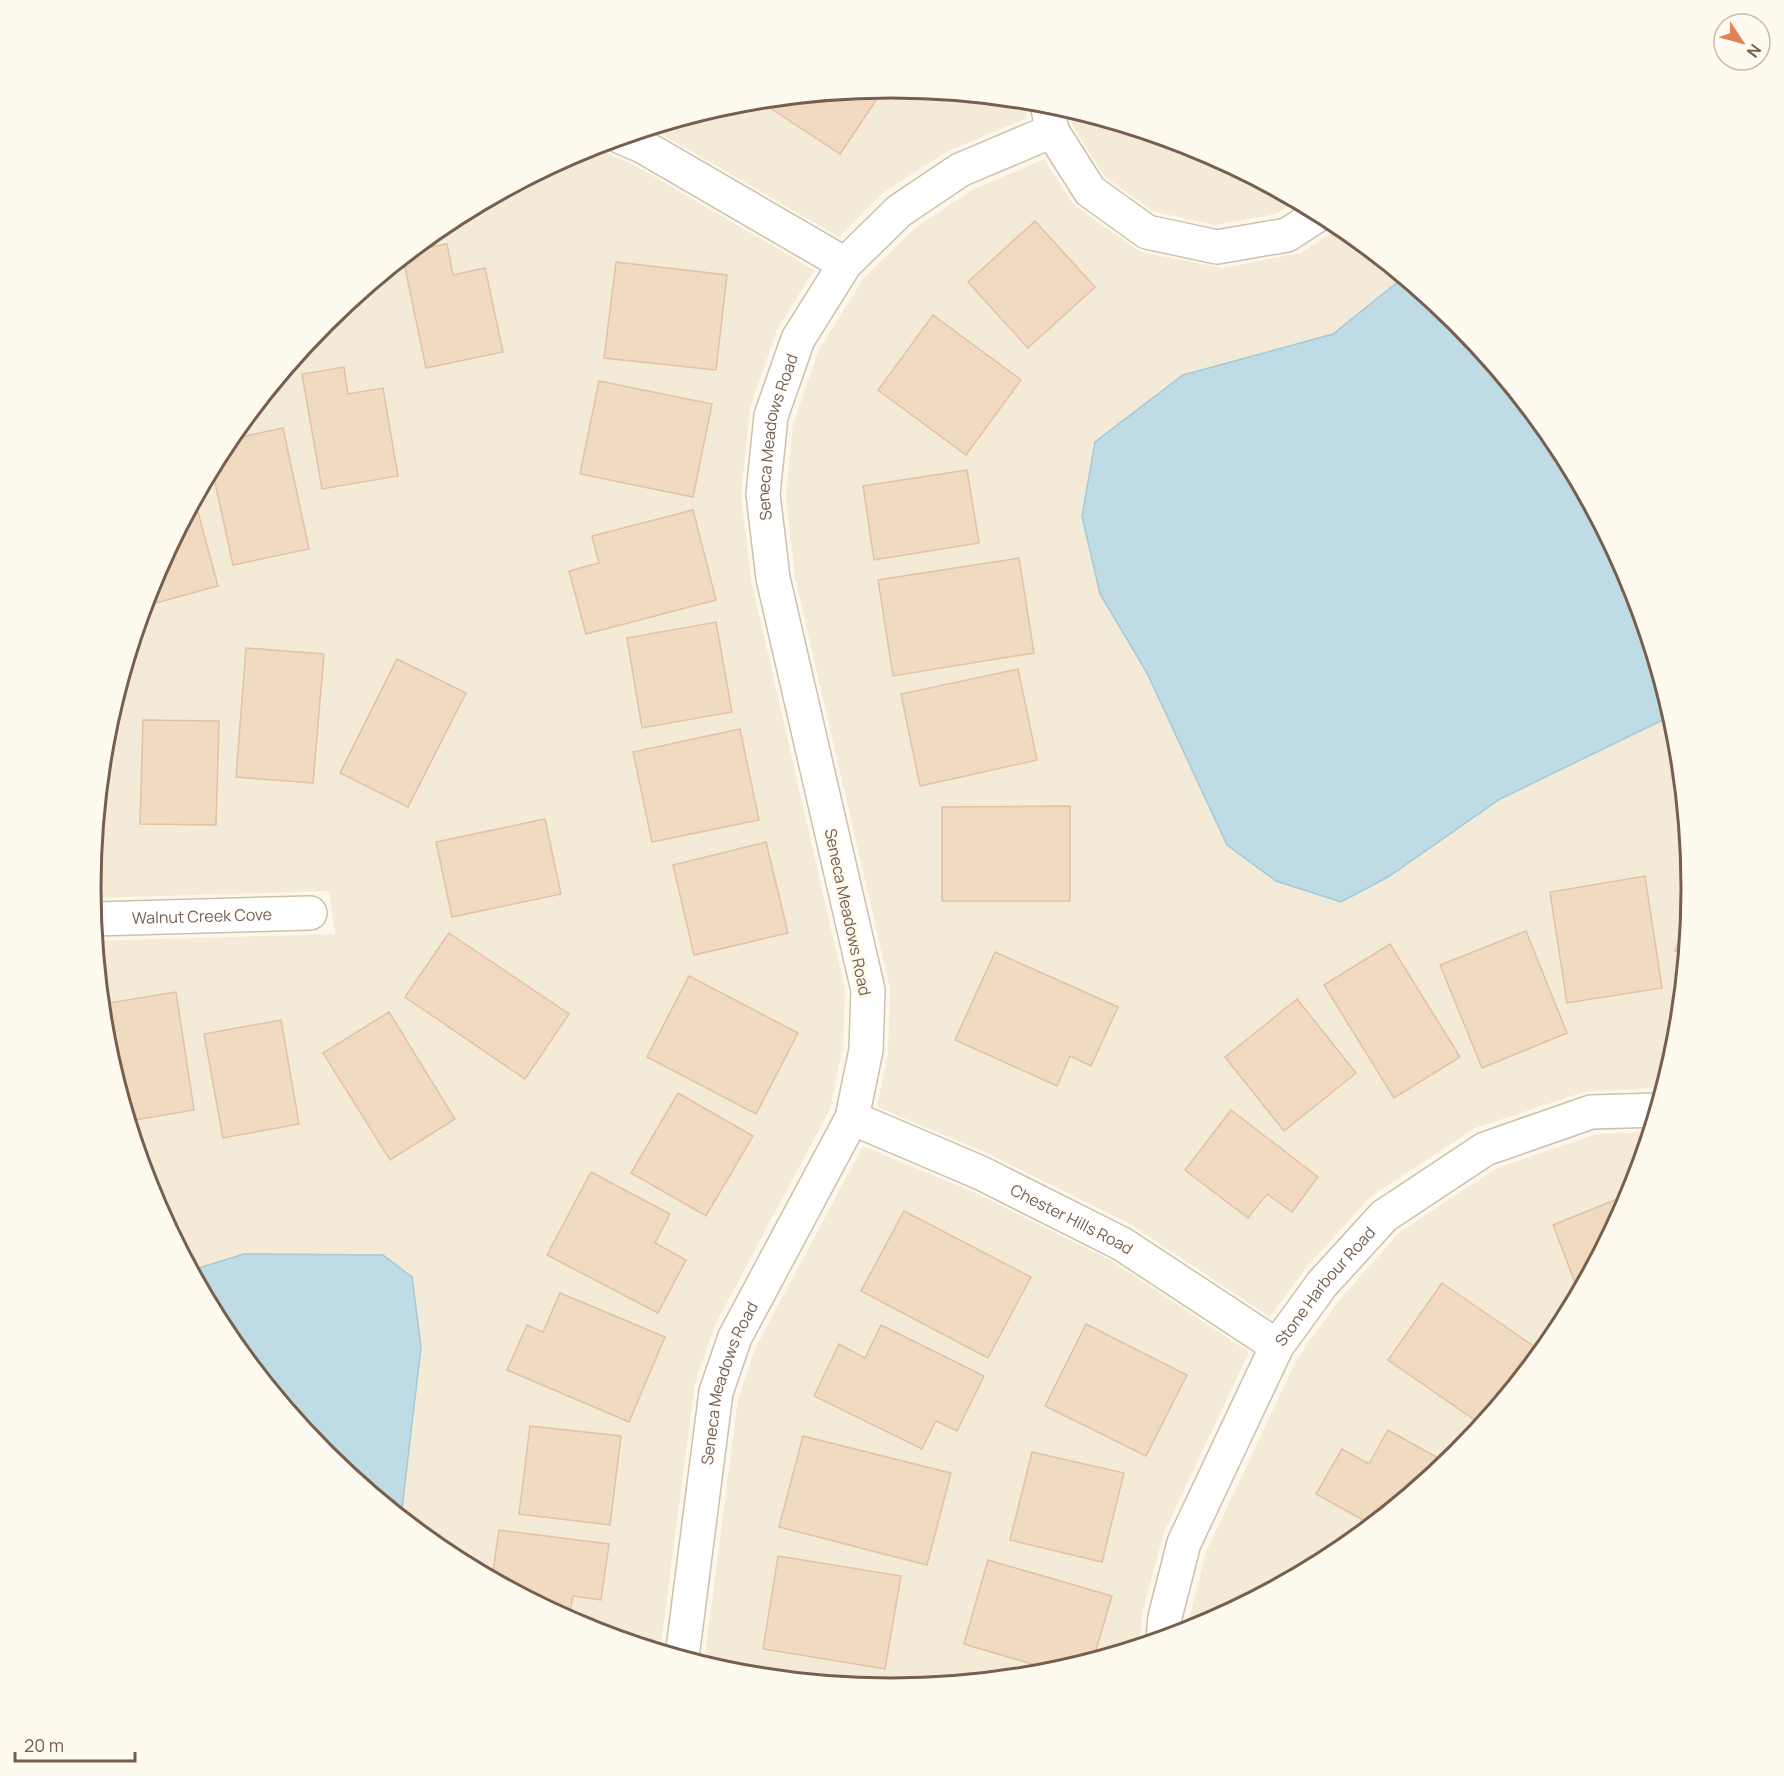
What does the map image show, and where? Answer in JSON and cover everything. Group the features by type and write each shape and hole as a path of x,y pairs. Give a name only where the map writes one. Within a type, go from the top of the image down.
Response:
{"street":[{"path":"1049,117 1090,191 1147,232 1217,247 1287,235 1312,219"},
{"name":"Seneca Meadows Road","path":"683,1651 716,1392 735,1337 852,1118 866,1050 868,990 773,578 763,494 771,417 798,339 844,264 899,211 960,170 1049,117"},
{"path":"632,142 844,264"},
{"name":"Walnut Creek Cove","path":"102,919 310,913"},
{"name":"Stone Harbour Road","path":"1163,1630 1184,1543 1277,1346 1322,1284 1384,1216 1485,1149 1591,1112 1651,1110"},
{"name":"Chester Hills Road","path":"852,1118 981,1173 1122,1244 1277,1346"}],"shaded area":[{"path":"840,99 944,99 1026,109 1027,118 946,152 884,192 839,237 659,133 738,113 789,104"},
{"path":"1072,119 1146,139 1242,179 1290,205 1276,214 1215,225 1155,212 1105,177 1073,126"},
{"path":"605,152 634,165 814,270 777,330 750,408 741,494 751,580 845,990 843,1045 830,1109 715,1325 695,1383 661,1644 589,1618 542,1597 497,1573 453,1545 402,1508 421,1347 244,1254 199,1268 162,1191 143,1142 128,1093 108,991 103,941 335,934 329,891 101,898 103,836 108,785 128,683 143,634 183,538 207,493 265,407 333,329 411,261 453,231 497,203 542,179"},
{"path":"1044,159 1078,208 1145,253 1223,268 1301,253 1333,232 1398,282 1333,334 1183,375 1100,594 1147,673 1340,902 1388,877 1500,799 1664,719 1676,785 1681,836 1682,888 1681,940 1676,991 1657,1088 1587,1091 1475,1128 1370,1197 1305,1269 1270,1317 1130,1224 989,1154 877,1107 888,1053 890,988 795,577 786,497 793,424 819,350 863,279 915,228 972,190"},
{"path":"1644,1132 1622,1191 1577,1283 1519,1369 1486,1409 1451,1447 1413,1482 1331,1545 1287,1573 1242,1597 1189,1620 1206,1552 1297,1359 1341,1298 1400,1232 1497,1168 1597,1134"},
{"path":"863,1146 973,1192 1112,1261 1249,1352 1164,1532 1143,1610 1140,1639 1097,1652 995,1672 944,1677 892,1678 840,1677 789,1672 705,1656 738,1399 756,1347"}],"water":[{"path":"1398,282 1451,329 1486,367 1549,449 1577,493 1601,538 1641,634 1656,683 1664,719 1500,799 1388,877 1341,902 1276,881 1227,845 1147,673 1100,594 1082,516 1095,442 1183,375 1333,334"},
{"path":"244,1254 383,1255 412,1277 421,1347 402,1508 333,1447 298,1409 235,1327 199,1268"}],"building":[{"path":"877,98 840,154 769,107 840,99"},
{"path":"1035,221 1095,287 1028,348 968,282"},
{"path":"447,244 453,275 485,268 503,352 426,368 405,266 430,247"},
{"path":"616,262 727,275 716,370 604,358"},
{"path":"933,315 1021,380 966,455 878,390"},
{"path":"344,367 348,394 383,388 398,476 322,489 302,374"},
{"path":"599,381 712,404 693,497 580,474"},
{"path":"283,428 309,549 233,565 215,481 244,437"},
{"path":"967,470 979,543 874,560 863,486"},
{"path":"693,510 716,600 586,634 569,571 599,563 592,536"},
{"path":"198,511 218,586 155,603 183,538"},
{"path":"1019,558 1034,653 893,676 878,580"},
{"path":"716,622 732,712 642,728 627,638"},
{"path":"246,648 324,654 313,783 236,777"},
{"path":"397,659 466,693 408,807 340,773"},
{"path":"1018,669 1037,760 920,786 901,694"},
{"path":"143,720 219,721 216,825 140,824"},
{"path":"740,729 759,820 652,842 633,752"},
{"path":"1070,806 1070,901 942,901 942,807"},
{"path":"545,819 561,894 452,917 436,842"},
{"path":"766,842 788,933 694,955 673,865"},
{"path":"1645,876 1662,988 1567,1003 1550,892"},
{"path":"1526,931 1567,1033 1482,1068 1440,965"},
{"path":"449,933 569,1014 525,1079 405,997"},
{"path":"1681,934 1680,953 1675,951"},
{"path":"1390,944 1460,1057 1394,1098 1324,985"},
{"path":"995,952 1118,1007 1091,1066 1070,1056 1057,1086 955,1040"},
{"path":"689,976 798,1033 756,1114 647,1057"},
{"path":"176,992 194,1110 136,1120 128,1093 110,1003"},
{"path":"1297,999 1356,1073 1284,1131 1225,1057"},
{"path":"389,1012 455,1119 390,1160 323,1053"},
{"path":"281,1020 299,1124 223,1138 204,1034"},
{"path":"678,1093 753,1136 706,1216 631,1173"},
{"path":"1231,1110 1318,1177 1292,1212 1267,1194 1248,1218 1185,1170"},
{"path":"591,1172 670,1214 655,1243 686,1260 658,1313 547,1255"},
{"path":"1619,1198 1576,1285 1553,1225"},
{"path":"904,1211 1031,1277 988,1358 861,1291"},
{"path":"1442,1283 1535,1347 1475,1420 1388,1360"},
{"path":"560,1293 665,1337 629,1422 507,1370 527,1325 543,1332"},
{"path":"1086,1324 1187,1375 1146,1456 1045,1406"},
{"path":"881,1325 984,1376 957,1431 936,1421 922,1449 814,1396 839,1344 865,1358"},
{"path":"530,1426 621,1436 610,1525 519,1514"},
{"path":"1388,1430 1439,1458 1365,1521 1316,1494 1342,1449 1369,1464"},
{"path":"803,1436 951,1473 927,1565 779,1527"},
{"path":"1032,1452 1124,1473 1102,1562 1010,1540"},
{"path":"499,1530 609,1544 601,1600 573,1596 571,1610 493,1571"},
{"path":"778,1556 901,1576 885,1669 763,1649"},
{"path":"988,1560 1112,1596 1095,1652 1035,1665 964,1644"}]}
